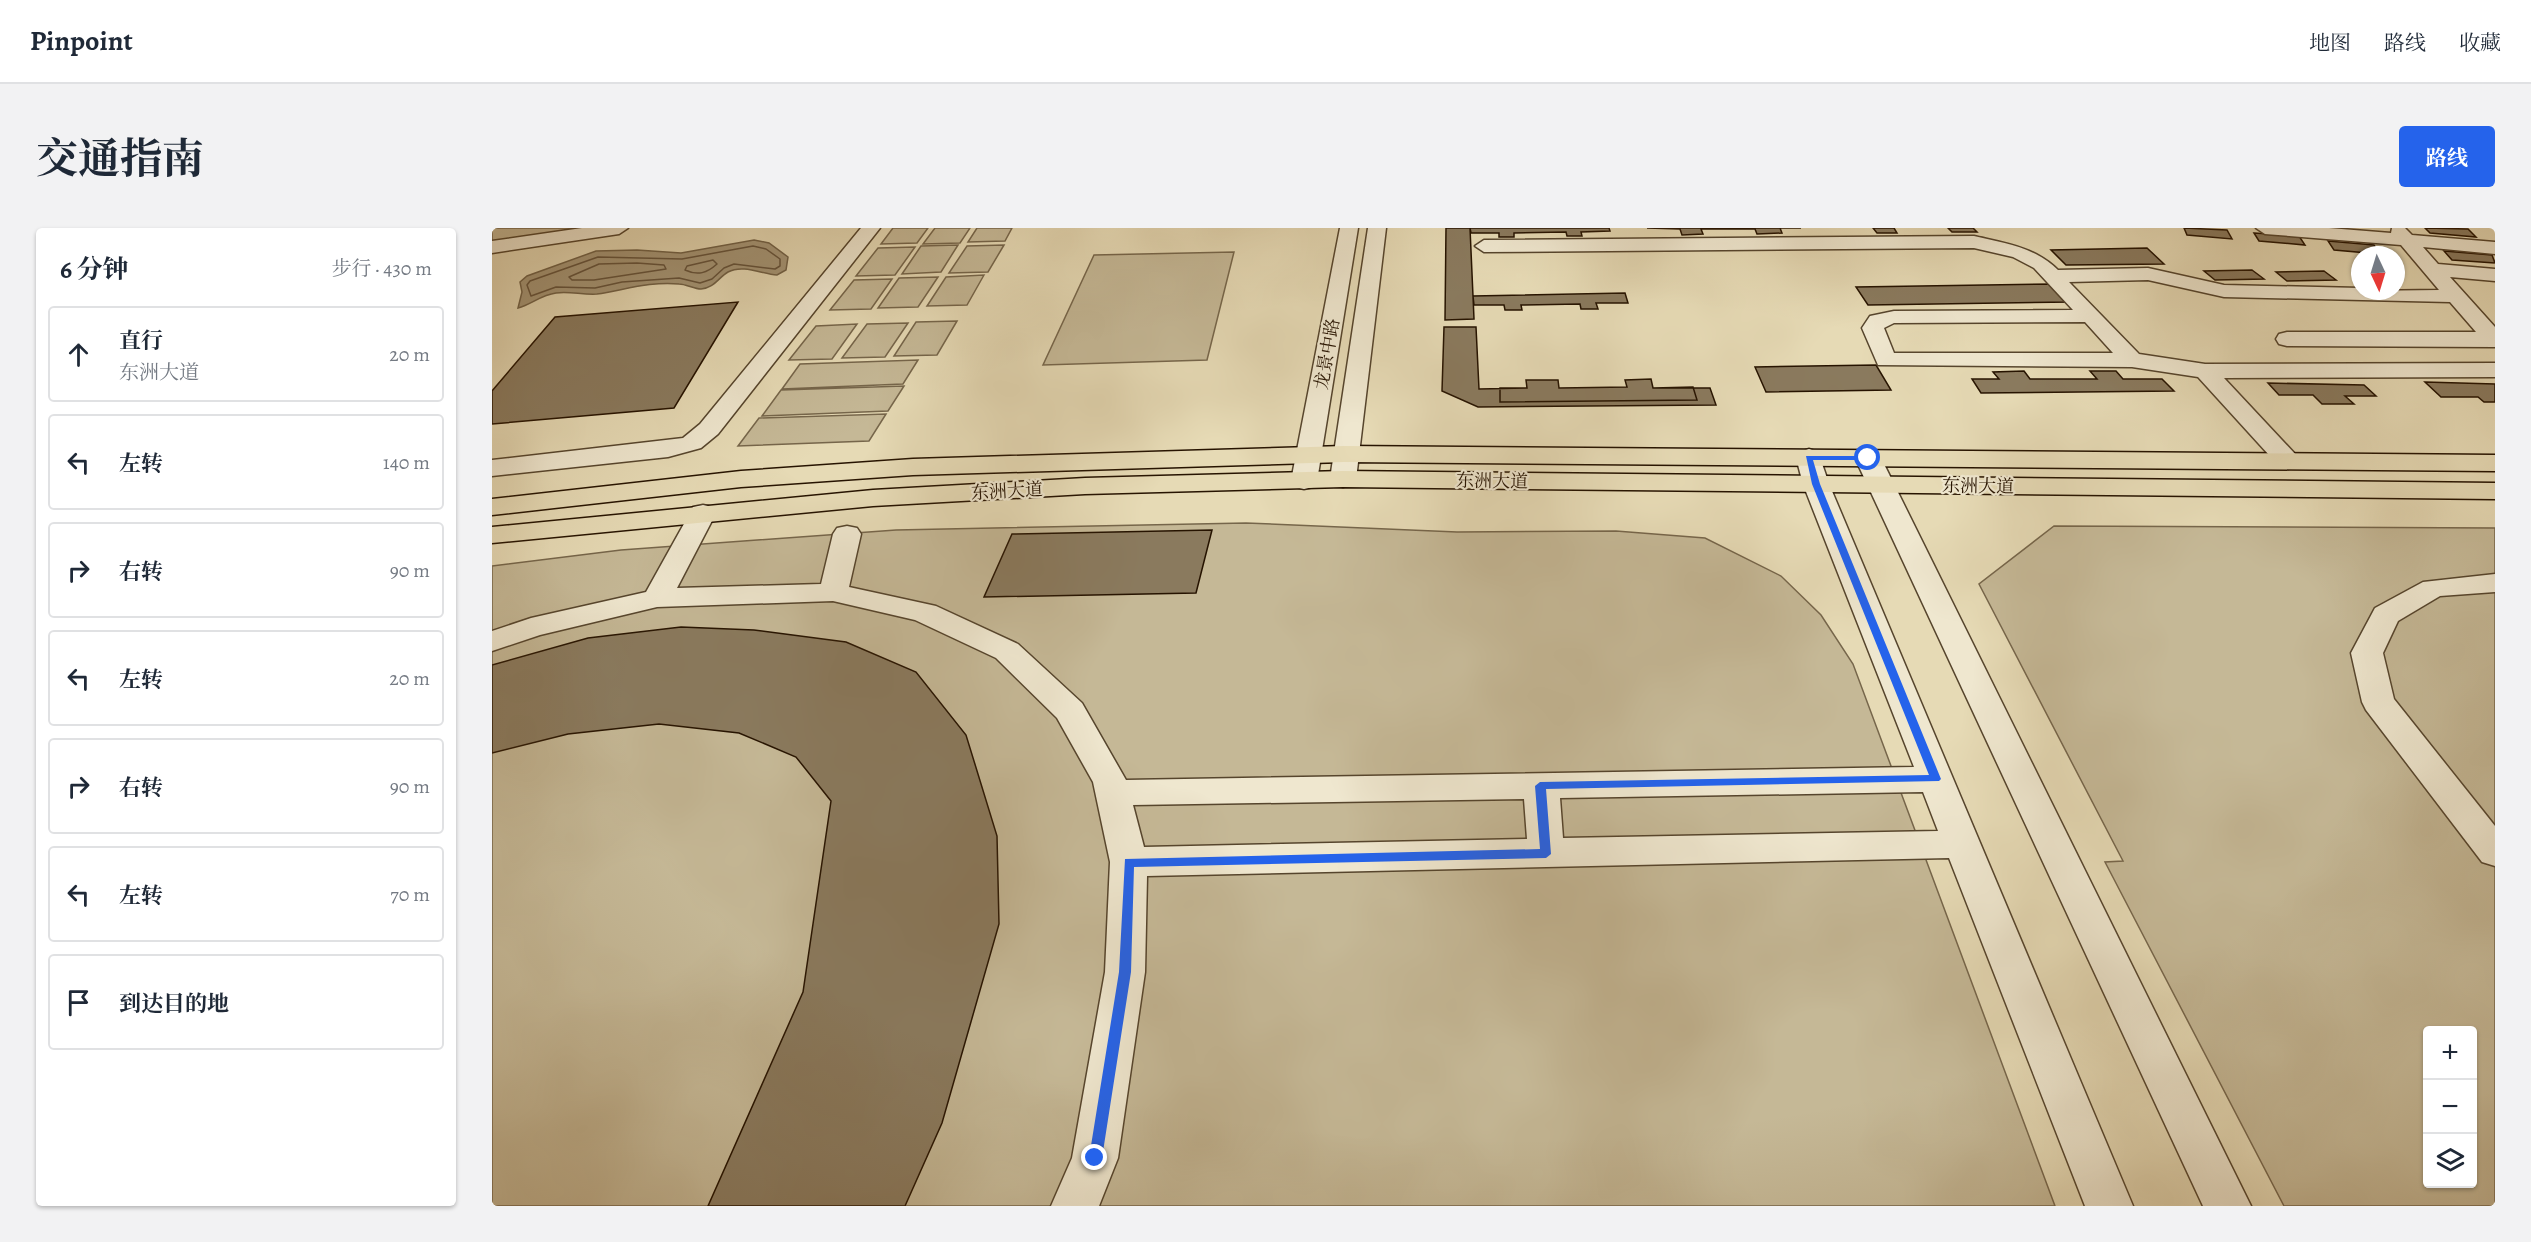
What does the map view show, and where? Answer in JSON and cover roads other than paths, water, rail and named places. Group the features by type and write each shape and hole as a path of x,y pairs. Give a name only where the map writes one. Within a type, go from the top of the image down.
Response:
{"main road":[{"name":"东洲大道","path":"492,507 741,479 914,467 1310,454 1343,466 1813,471 2288,461 2495,463"},
{"name":"东洲大道","path":"492,535 873,498 1085,486 1304,481 1343,466"},
{"name":"东洲大道","path":"1875,471 2495,491"}],"street":[{"path":"492,247 619,228"},
{"path":"492,468 668,449 692,443 710,429 871,228"},
{"name":"龙景中路","path":"1304,481 1349,228"},
{"name":"龙景中路","path":"1343,466 1377,228"},
{"path":"2265,228 2401,234 2495,248"},
{"path":"2401,234 2494,339"},
{"path":"1484,246 1815,235 1974,242 2020,253 2041,264 2132,360"},
{"path":"2431,269 2495,275"},
{"path":"2053,276 2148,274 2224,291 2454,296"},
{"path":"2089,316 1894,317 1878,321 1873,328 1886,360 2132,360 2205,371 2495,370"},
{"path":"2287,339 2494,339"},
{"path":"2205,371 2288,461"},
{"path":"1813,471 2109,1206"},
{"path":"1875,471 2227,1206"},
{"path":"657,598 703,513"},
{"path":"833,592 847,534"},
{"path":"2495,583 2433,588 2386,615 2367,653 2378,702 2495,852"},
{"path":"492,641 531,628 657,598 833,592 925,613 1007,651 1070,711 1110,782 1129,862 1125,972 1095,1158 1075,1206"},
{"path":"1112,793 1936,779"},
{"path":"1540,786 1546,854"},
{"path":"1129,862 1963,844"}],"water":[{"path":"754,240 769,243 788,257 786,270 777,275 746,269 734,270 709,287 701,289 669,283 597,294 556,293 518,308 522,292 520,282 527,276 596,251 637,250 681,253"}]}
